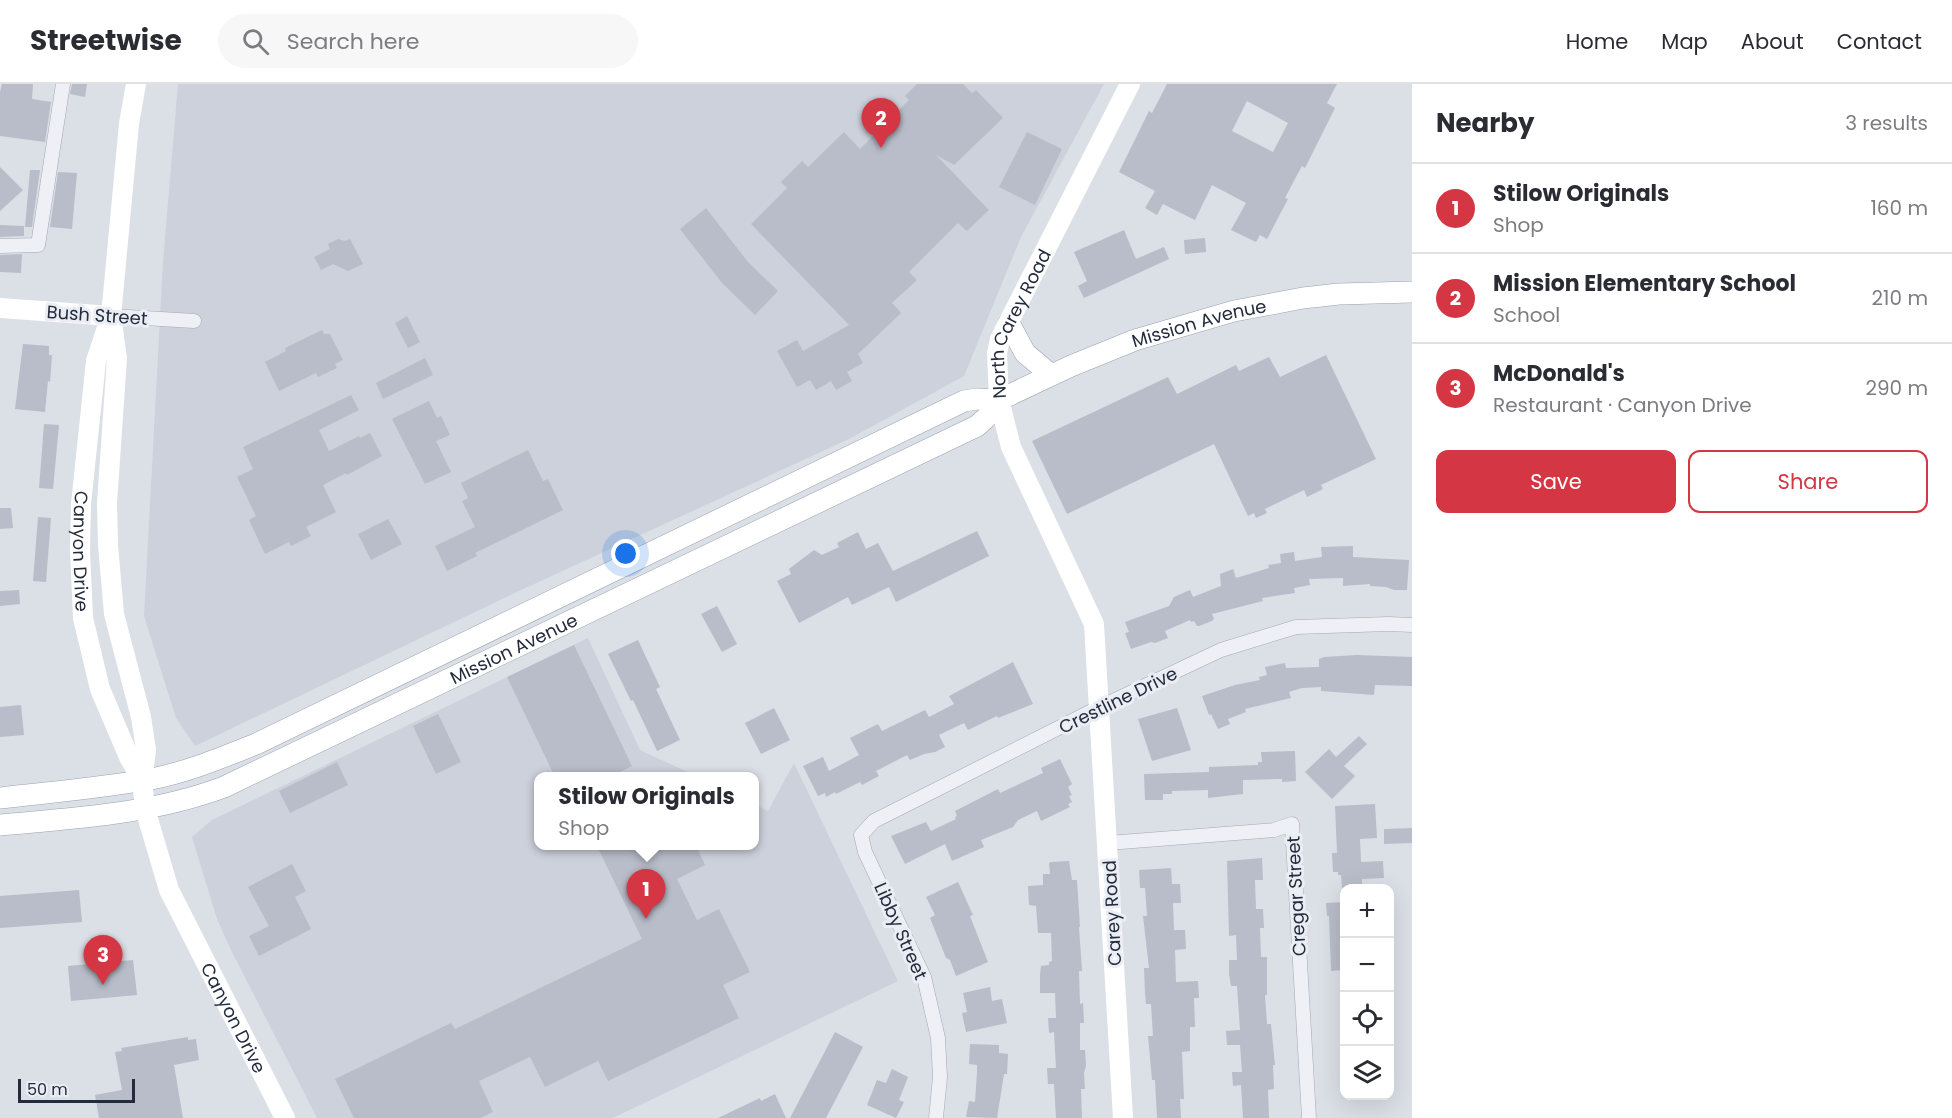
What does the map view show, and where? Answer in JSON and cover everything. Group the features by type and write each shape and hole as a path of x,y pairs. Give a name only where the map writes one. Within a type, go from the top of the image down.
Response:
{"main road":[{"name":"Canyon Drive","path":"136,84 129,124 111,316 96,361 81,504 80,551 83,618 100,688 129,757 142,780"},
{"name":"North Carey Road","path":"1098,708 1094,624 1011,447 999,400 997,352 1000,339 1130,84"},
{"name":"Mission Avenue","path":"0,798 96,788 142,780 193,768 256,744 964,401 999,400 1051,375 1135,340 1234,311 1303,298 1339,294 1412,292"},
{"name":"Bush Street","path":"0,308 111,316"},
{"name":"Canyon Drive","path":"111,316 117,358 107,503 108,545 114,614 141,717 146,750 142,780 146,809 170,890 285,1118"},
{"path":"1009,323 1024,352 1051,375"},
{"name":"Mission Avenue","path":"0,825 146,809 201,795 266,768 977,426 987,417 999,400"},
{"name":"Carey Road","path":"1098,708 1123,1118"}],"street":[{"path":"0,246 38,245 63,84"},
{"name":"Bush Street","path":"111,316 194,321"},
{"name":"Crestline Drive","path":"865,852 861,835 874,821 1098,708 1221,650 1296,627 1412,625"},
{"name":"Cregar Street","path":"1108,843 1274,830 1292,824 1308,1118"},
{"name":"Libby Street","path":"865,852 924,977 938,1038 940,1077 936,1118"}],"shaded area":[{"path":"178,84 1104,84 1021,237 964,376 849,439 519,591 195,746 176,718 144,616 163,262"},
{"path":"588,638 640,750 687,772 534,772 534,850 759,850 759,806 768,811 794,763 898,981 613,1118 317,1118 217,919 192,837 212,820"}],"building":[{"path":"2,84 33,84 32,99 51,102 45,142 0,136"},
{"path":"72,84 87,84 85,97 70,94"},
{"path":"917,84 963,84 972,93 976,90 1003,118 954,165 936,155 989,210 967,231 958,223 909,272 917,280 892,303 901,313 858,354 863,363 847,372 852,381 836,390 831,381 816,390 810,380 797,387 777,351 797,340 803,351 849,325 751,224 787,188 781,182 802,161 808,167 844,132 860,149 909,100 905,96"},
{"path":"1167,84 1337,84 1327,103 1335,108 1305,168 1302,166 1296,177 1285,198 1288,199 1267,239 1260,235 1256,242 1231,230 1246,203 1212,185 1195,220 1163,204 1157,215 1145,208 1155,191 1119,172 1149,111 1152,113","holes":["1247,101 1288,123 1273,152 1232,131"]},
{"path":"1027,132 1062,149 1035,205 999,187"},
{"path":"0,167 23,190 0,211"},
{"path":"30,170 40,170 32,227 25,227"},
{"path":"58,172 77,173 72,229 50,227"},
{"path":"706,208 748,262 778,291 755,315 722,283 680,229"},
{"path":"0,225 24,226 24,236 0,237"},
{"path":"1124,230 1136,259 1164,247 1169,259 1084,298 1078,286 1087,281 1074,252"},
{"path":"1205,238 1206,252 1185,254 1184,240"},
{"path":"338,239 345,241 350,239 363,264 348,271 333,264 321,270 314,257 330,249 328,244"},
{"path":"22,254 21,273 0,272 0,255"},
{"path":"407,316 420,342 408,348 395,323"},
{"path":"322,330 324,334 330,334 343,360 335,364 337,368 318,377 316,373 279,391 265,362 286,351 285,348"},
{"path":"23,344 49,346 49,355 52,355 45,412 15,409"},
{"path":"1326,355 1376,459 1321,485 1323,489 1307,497 1304,490 1265,509 1267,513 1256,518 1254,513 1248,516 1214,444 1067,514 1032,441 1168,377 1177,394 1236,365 1239,371 1269,357 1280,377"},
{"path":"425,358 433,375 383,399 376,383"},
{"path":"351,395 359,410 319,430 329,451 370,433 382,456 323,485 336,512 306,527 311,536 291,546 289,542 265,554 249,520 256,516 237,477 253,469 243,447"},
{"path":"429,401 437,418 441,416 450,435 436,441 451,472 425,484 392,419"},
{"path":"44,424 59,425 53,489 39,488"},
{"path":"528,450 543,481 548,479 563,510 475,553 477,556 447,571 435,546 475,527 462,501 468,498 461,483"},
{"path":"0,508 11,508 13,528 0,529"},
{"path":"38,517 51,518 46,582 33,581"},
{"path":"388,519 402,544 371,560 358,534"},
{"path":"977,531 989,556 896,602 889,587 852,605 848,597 799,623 777,581 791,574 789,569 814,550 822,555 839,547 837,543 858,532 866,549 878,543 893,571"},
{"path":"1353,546 1353,557 1409,560 1407,590 1394,590 1370,586 1370,584 1343,586 1343,578 1309,579 1310,585 1294,588 1295,593 1262,598 1263,601 1212,614 1214,619 1212,621 1199,626 1190,620 1165,631 1168,638 1131,649 1125,633 1129,632 1125,622 1169,606 1174,597 1190,590 1193,597 1221,586 1220,574 1233,569 1236,578 1269,568 1268,565 1281,563 1280,554 1294,552 1295,561 1322,557 1321,547"},
{"path":"19,590 20,604 0,606 0,591"},
{"path":"717,606 737,644 722,652 701,614"},
{"path":"638,640 660,687 656,689 680,740 657,751 608,654"},
{"path":"574,645 632,766 620,772 553,772 507,677"},
{"path":"1357,655 1412,657 1412,686 1375,685 1374,695 1321,691 1321,687 1302,688 1289,692 1291,698 1245,709 1246,712 1228,719 1230,724 1218,729 1211,714 1209,715 1202,696 1235,685 1260,680 1259,677 1267,675 1265,667 1285,663 1286,668 1319,667 1319,659 1324,657"},
{"path":"1013,662 1033,704 998,718 997,716 968,730 964,723 939,735 945,747 935,752 910,760 907,755 876,771 879,776 862,785 860,782 836,794 835,792 826,797 825,793 818,796 803,766 823,757 829,771 859,755 850,738 878,724 882,731 925,710 929,717 954,704 949,696"},
{"path":"21,705 24,735 0,737 0,707"},
{"path":"774,708 790,740 761,754 745,723"},
{"path":"1177,708 1191,750 1152,761 1138,719"},
{"path":"438,714 461,762 436,774 413,726"},
{"path":"1359,736 1367,744 1344,766 1355,776 1332,799 1305,772 1329,749 1336,757"},
{"path":"1295,751 1296,781 1243,780 1243,794 1208,798 1208,790 1172,791 1172,794 1163,794 1163,800 1145,800 1144,774 1209,772 1209,767 1258,765 1258,762 1262,762 1261,752"},
{"path":"1060,759 1072,784 1068,787 1072,795 1069,796 1072,802 1068,804 1070,807 1041,821 1037,811 1018,820 1013,827 981,840 984,847 952,861 945,844 905,864 891,836 926,822 931,831 956,819 955,811 998,789 1000,793 1043,773 1041,768"},
{"path":"337,762 348,785 290,813 279,791"},
{"path":"1375,804 1377,838 1360,839 1361,862 1383,861 1384,878 1362,879 1362,884 1342,884 1341,875 1333,872 1332,853 1337,853 1335,806"},
{"path":"1412,828 1412,843 1384,844 1384,829"},
{"path":"599,850 698,850 705,865 677,879 697,920 719,909 750,972 723,985 739,1018 608,1081 598,1061 545,1087 530,1057 479,1081 493,1112 480,1118 354,1118 335,1079 451,1023 455,1029 642,939"},
{"path":"1262,858 1263,880 1255,880 1256,909 1263,909 1264,928 1260,928 1261,957 1267,957 1267,995 1265,995 1267,1024 1271,1024 1275,1065 1273,1065 1274,1089 1268,1090 1269,1118 1243,1118 1241,1085 1233,1086 1232,1072 1242,1072 1240,1045 1227,1045 1226,1031 1240,1030 1237,986 1231,986 1229,974 1229,960 1237,960 1236,935 1229,936 1227,861"},
{"path":"1069,861 1072,880 1077,880 1082,971 1079,971 1080,1004 1083,1003 1084,1023 1080,1023 1080,1050 1085,1050 1085,1089 1081,1089 1082,1118 1056,1118 1054,1084 1048,1084 1047,1068 1056,1068 1054,1032 1049,1033 1048,1018 1056,1018 1055,993 1040,993 1041,966 1049,965 1052,961 1051,933 1038,933 1036,906 1029,905 1028,886 1043,885 1043,874 1050,874 1049,863"},
{"path":"292,864 306,891 295,897 311,929 259,956 249,936 269,926 248,887"},
{"path":"1171,868 1172,884 1180,884 1181,903 1173,903 1174,930 1185,930 1186,949 1175,950 1176,982 1198,981 1199,998 1194,998 1195,1027 1190,1027 1190,1051 1182,1052 1184,1099 1180,1099 1181,1118 1157,1118 1155,1080 1152,1080 1148,1036 1153,1036 1151,1004 1146,1004 1145,993 1144,968 1149,968 1143,916 1147,916 1145,888 1140,888 1139,870"},
{"path":"958,882 973,915 970,916 988,962 956,976 930,918 935,915 926,897"},
{"path":"79,890 82,922 0,928 0,896"},
{"path":"1340,902 1340,970 1331,971 1329,916 1327,916 1326,903"},
{"path":"133,960 137,995 71,1001 68,966"},
{"path":"990,987 992,1001 1002,999 1007,1023 966,1032 962,1013 967,1012 963,993"},
{"path":"835,1032 863,1047 826,1118 790,1118"},
{"path":"188,1037 188,1040 196,1039 199,1060 174,1065 183,1118 99,1118 95,1095 122,1090 115,1052 122,1051 121,1048"},
{"path":"970,1044 999,1045 999,1053 1008,1054 1007,1074 1004,1074 997,1118 966,1117 969,1101 975,1102 977,1072 977,1065 969,1064"},
{"path":"892,1069 908,1077 899,1100 904,1102 896,1118 867,1105 877,1080 886,1083"},
{"path":"775,1094 786,1118 718,1118 760,1098 761,1101"}],"place":[{"name":"Mission Elementary School","path":"881,148"},
{"name":"Stilow Originals","path":"646,919"},
{"name":"McDonald's","path":"103,985"}]}
